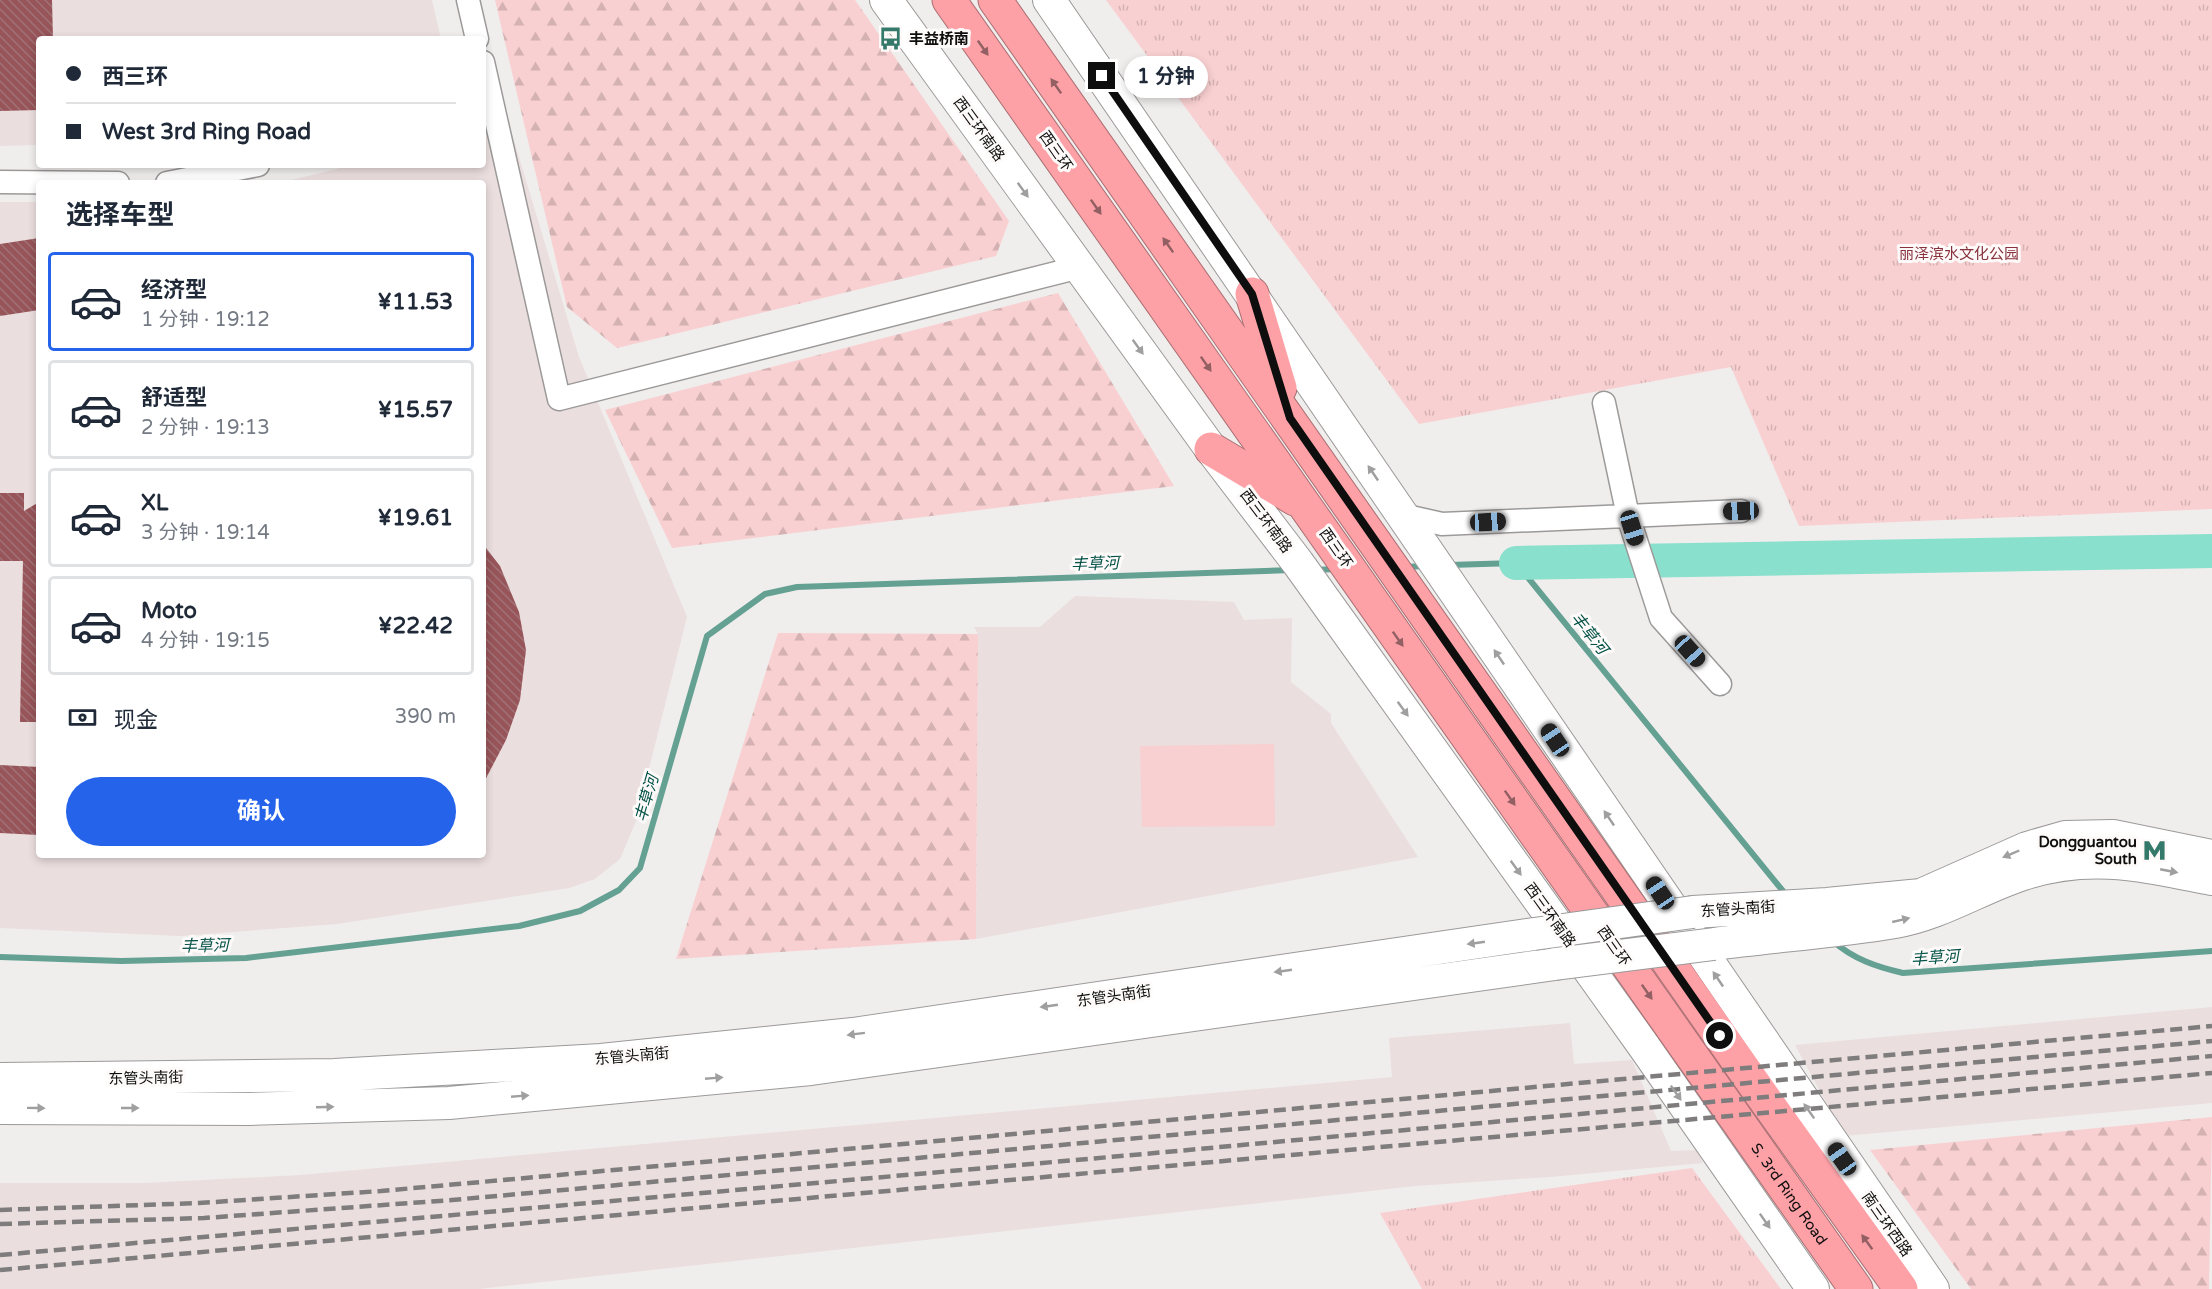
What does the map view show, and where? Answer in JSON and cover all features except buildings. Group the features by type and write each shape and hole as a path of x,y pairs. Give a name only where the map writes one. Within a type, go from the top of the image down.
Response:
{"highway":[{"name":"西三环","path":"950,0 1345,560 1364,591 1720,1098"},
{"path":"995,0 1290,418 1761,1094 1901,1289"},
{"path":"1252,294 1290,418"},
{"path":"1211,449 1304,504"},
{"name":"S. 3rd Ring Road","path":"1720,1098 1856,1289"}],"main road":[{"name":"西三环南路","path":"886,0 1211,449 1320,593 1813,1289"},
{"path":"1049,0 1402,515"},
{"name":"南三环西路","path":"1402,515 1932,1289"},
{"name":"东管头南街","path":"0,1107 249,1109 484,1100 811,1069 1555,964 1800,933 1835,916 1921,895 2027,848 2065,837 2113,836 2212,856"},
{"name":"东管头南街","path":"0,1079 334,1074 613,1059 853,1034 1693,912 1775,907 1896,922 1939,910 2023,874 2069,863 2121,861 2212,879"}],"street":[{"path":"468,0 476,36"},
{"path":"486,86 490,119 559,399 1080,267"},
{"path":"183,180 243,168"},
{"path":"0,182 36,182"},
{"path":"1604,403 1628,516 1661,618 1720,684"},
{"path":"1402,515 1442,524 1741,511"}],"shaded area":[{"path":"0,0 432,0 440,36 36,36 36,145 0,146"},
{"path":"510,127 579,357 687,617 636,821 620,859 595,879 569,888 337,924 180,936 0,928 0,202 36,202 36,858 486,858 486,180 291,180 341,168 486,168 486,133"},
{"path":"1075,596 1234,602 1244,620 1292,618 1291,682 1331,714 1331,723 1418,857 976,939 978,634 974,627 1040,627"},
{"path":"2212,1007 2212,1103 1844,1136 1795,1045"},
{"path":"1570,1023 1574,1064 1632,1060 1671,1151 1697,1150 1703,1163 1416,1186 479,1289 0,1289 0,1183 146,1183 300,1175 1392,1077 1389,1038"}],"green space":[{"path":"495,0 855,0 1009,221 996,256 617,348 567,307"},
{"name":"丽泽滨水文化公园","path":"1106,0 2212,0 2212,509 1799,526 1731,367 1419,424"},
{"path":"1058,293 1174,486 672,548 605,410"},
{"path":"778,633 978,634 976,939 676,959"},
{"path":"1274,744 1275,826 1142,827 1140,746"},
{"path":"2212,1117 2209,1289 1971,1289 1870,1150"},
{"path":"1692,1168 1781,1289 1422,1289 1380,1213"}],"waterway":[{"path":"1516,563 2212,551"},
{"name":"丰草河","path":"1449,565 1516,563 1787,896"},
{"name":"丰草河","path":"1404,567 1426,566"},
{"name":"丰草河","path":"1314,570 1336,569"},
{"name":"丰草河","path":"0,957 121,961 246,958 519,926 580,911 619,890 640,868 707,636 765,594 797,587 1291,570"},
{"name":"丰草河","path":"1833,941 1866,962 1903,973 2212,951"}],"railway":[{"path":"0,1210 199,1203 381,1191 2212,1026"},
{"path":"0,1224 204,1218 452,1200 2212,1041"},
{"path":"0,1255 1144,1154 2212,1056"},
{"path":"0,1270 2212,1073"}],"place":[{"name":"丰益桥南","path":"891,39"},
{"name":"Dongguantou South","path":"2155,851"}],"route":[{"path":"1102,76 1252,294 1290,418 1720,1036"}]}
